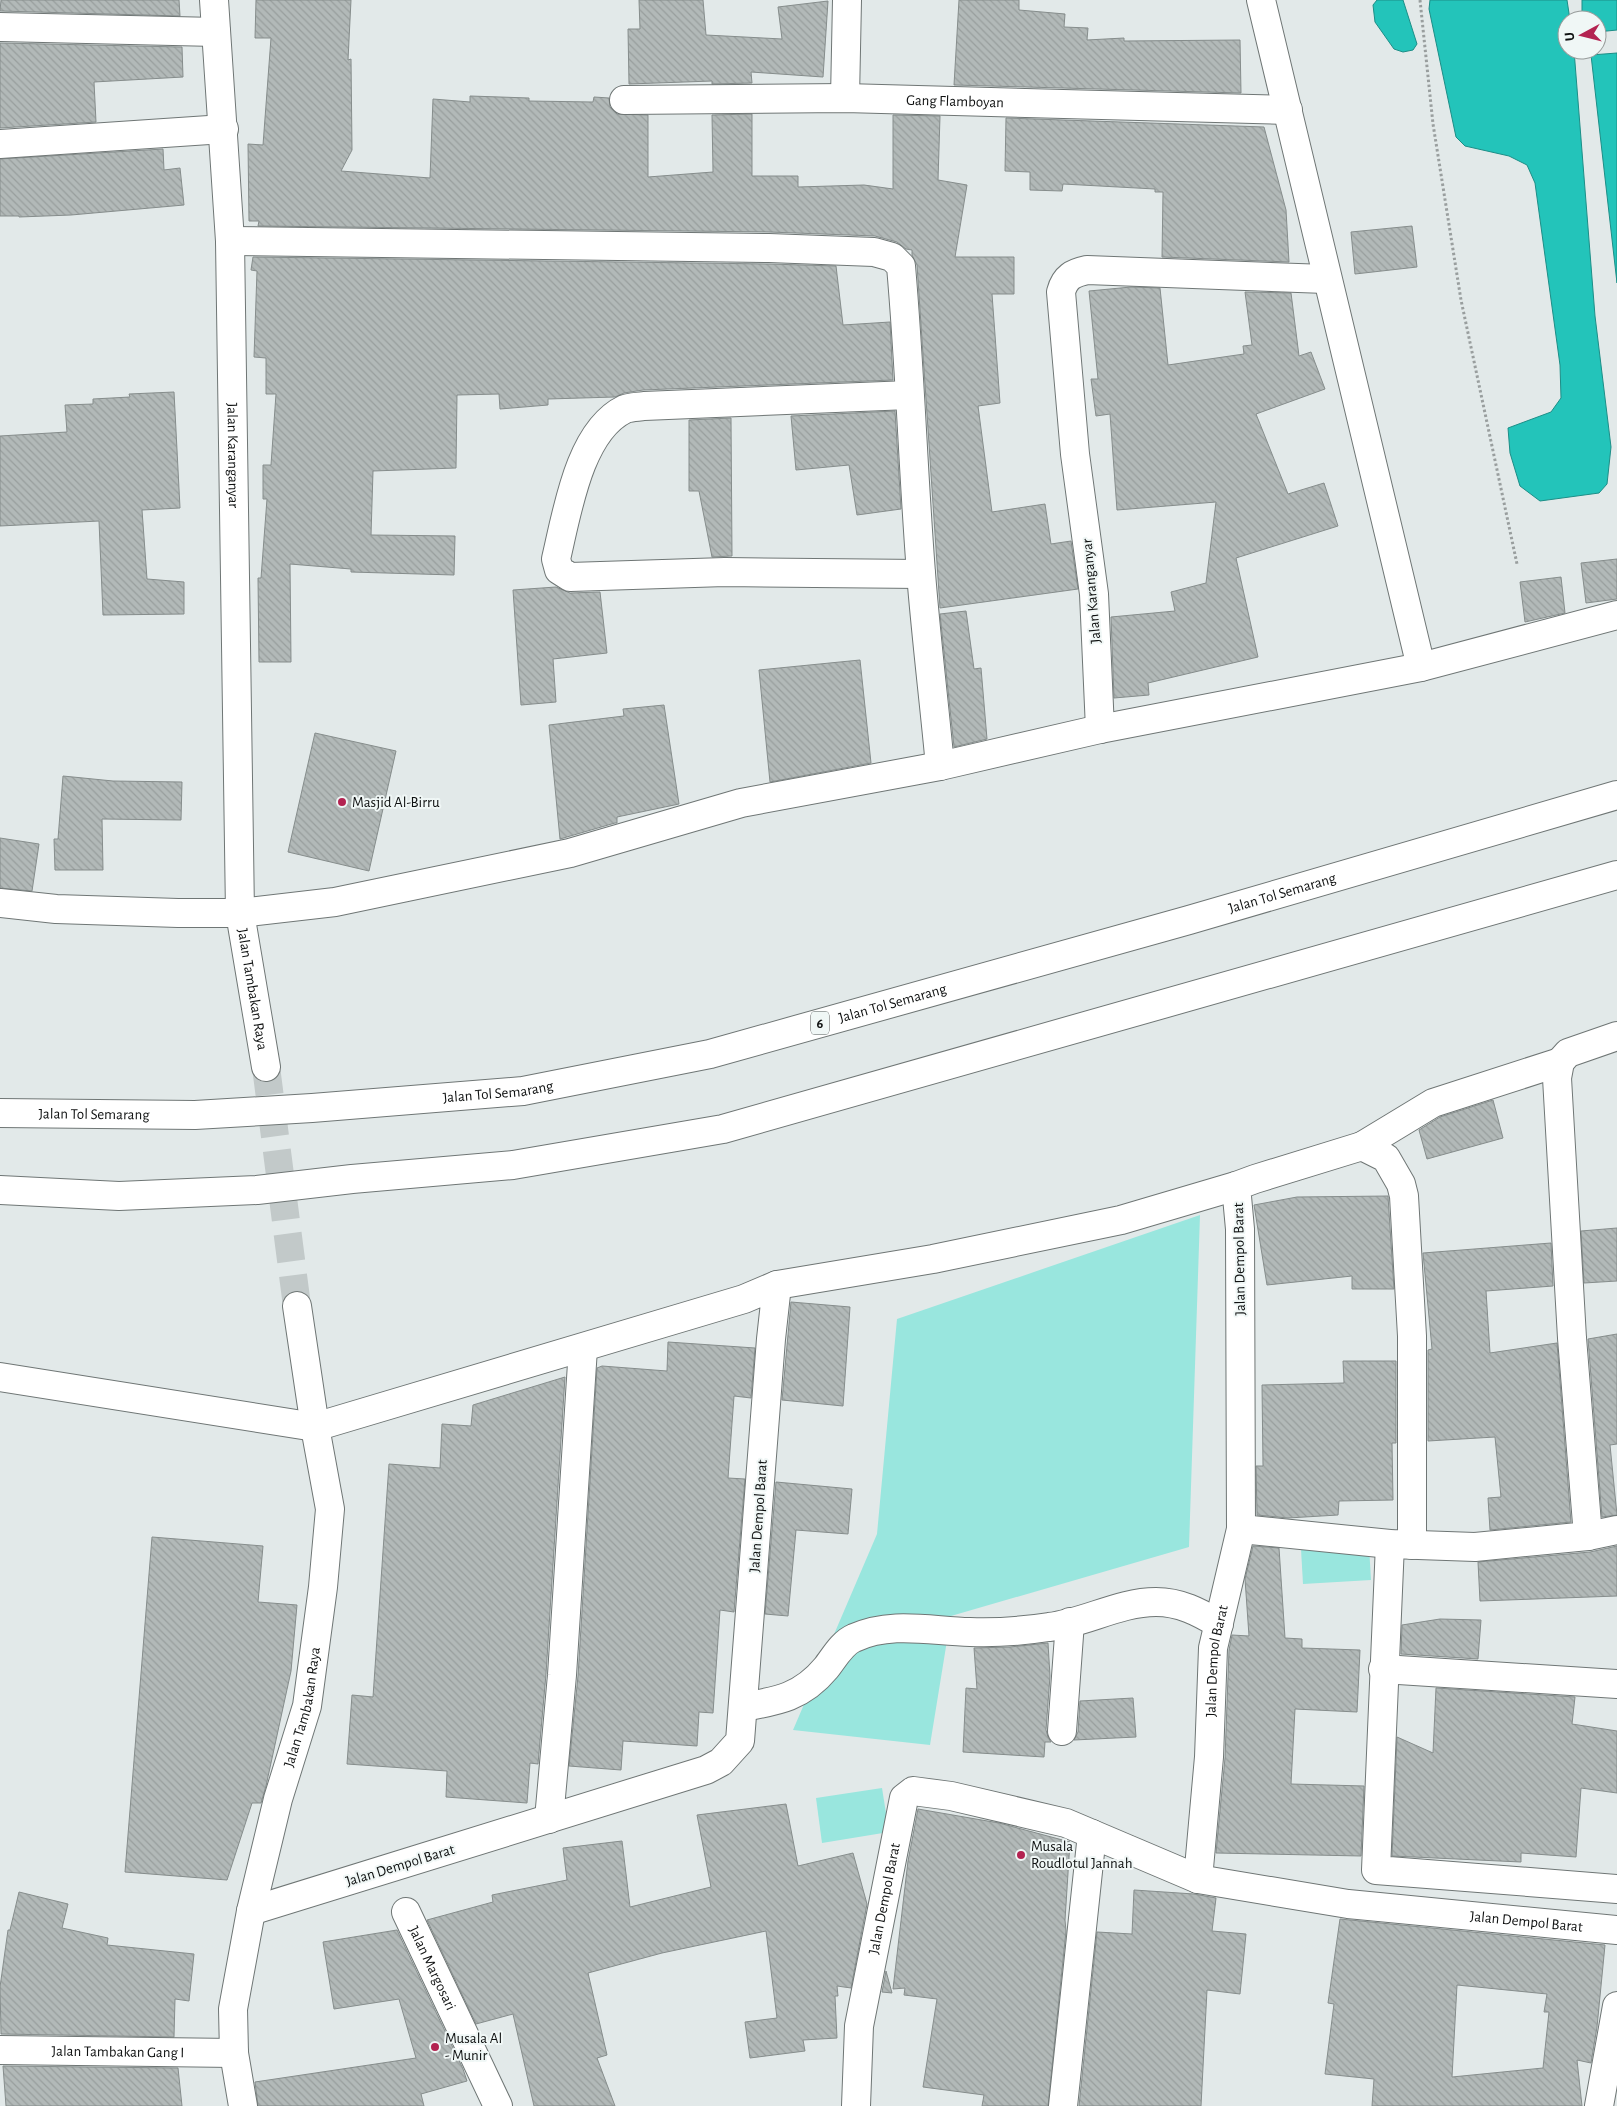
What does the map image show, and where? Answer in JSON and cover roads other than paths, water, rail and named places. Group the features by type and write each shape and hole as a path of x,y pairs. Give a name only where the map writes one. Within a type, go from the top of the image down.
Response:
{"main road":[{"name":"Jalan Karanganyar","path":"214,0 230,241 242,924"},
{"path":"845,98 847,0"},
{"path":"1261,0 1326,279 1421,667"},
{"path":"0,27 216,32"},
{"name":"Gang Flamboyan","path":"624,100 845,98 1288,110"},
{"path":"0,144 224,129"},
{"path":"230,241 769,248 874,252 892,258 901,266 906,312 909,395 921,574 940,766"},
{"name":"Jalan Karanganyar","path":"1100,729 1094,594 1075,454 1061,292 1064,282 1074,273 1087,270 1326,279"},
{"path":"909,395 644,406 626,409 598,430 581,462 556,559 559,570 570,577 725,572 921,574"},
{"path":"0,903 56,909 178,913 242,924 335,902 570,853 742,803 940,766 1100,729 1421,667 1617,615"},
{"name":"Jalan Tol Semarang","path":"0,1113 195,1115 513,1092 710,1054 1189,920 1617,795"},
{"path":"0,1190 119,1196 257,1190 352,1179 513,1165 723,1129 1617,876"},
{"name":"Jalan Tambakan Raya","path":"242,924 266,1067"},
{"path":"1588,1536 1568,1273 1557,1078 1560,1062 1568,1053 1617,1036"},
{"name":"Jalan Dempol Barat","path":"1198,1879 1209,1757 1213,1648 1241,1529 1240,1229 1236,1186 1362,1146 1433,1104 1560,1062"},
{"path":"1362,1146 1386,1158 1401,1184 1404,1196 1412,1336 1401,1545 1383,1669 1376,1870 1617,1889"},
{"path":"0,1377 314,1416 583,1348 744,1299 777,1285 933,1260 1121,1220 1236,1186"},
{"name":"Jalan Dempol Barat","path":"251,1911 706,1770 721,1762 740,1741 771,1339 777,1285"},
{"name":"Jalan Tambakan Raya","path":"243,2106 234,2053 233,2009 251,1911 278,1799 307,1706 322,1596 330,1509 297,1306"},
{"path":"549,1819 562,1675 583,1348"},
{"path":"1241,1529 1401,1545 1475,1547 1588,1536 1617,1530"},
{"path":"743,1707 778,1701 803,1690 852,1638 872,1631 893,1627 969,1632 998,1632 1051,1627 1114,1610 1154,1602 1171,1603 1192,1608 1219,1624"},
{"path":"1062,1731 1070,1622"},
{"path":"1383,1669 1617,1684"},
{"name":"Jalan Dempol Barat","path":"856,2106 859,2026 904,1798 913,1791 951,1796 1066,1823 1198,1879 1348,1904 1617,1930"},
{"path":"1063,2106 1092,1834"},
{"name":"Jalan Margosari","path":"406,1912 498,2106"},
{"path":"1599,2106 1617,2006"},
{"name":"Jalan Tambakan Gang I","path":"0,2050 234,2053"}],"tunnel":[{"path":"266,1067 297,1306"}],"place":[{"name":"Masjid Al-Birru","path":"342,802"},
{"name":"Musala Roudlotul Jannah","path":"1021,1855"},
{"name":"Musala Al - Munir","path":"435,2047"}]}
